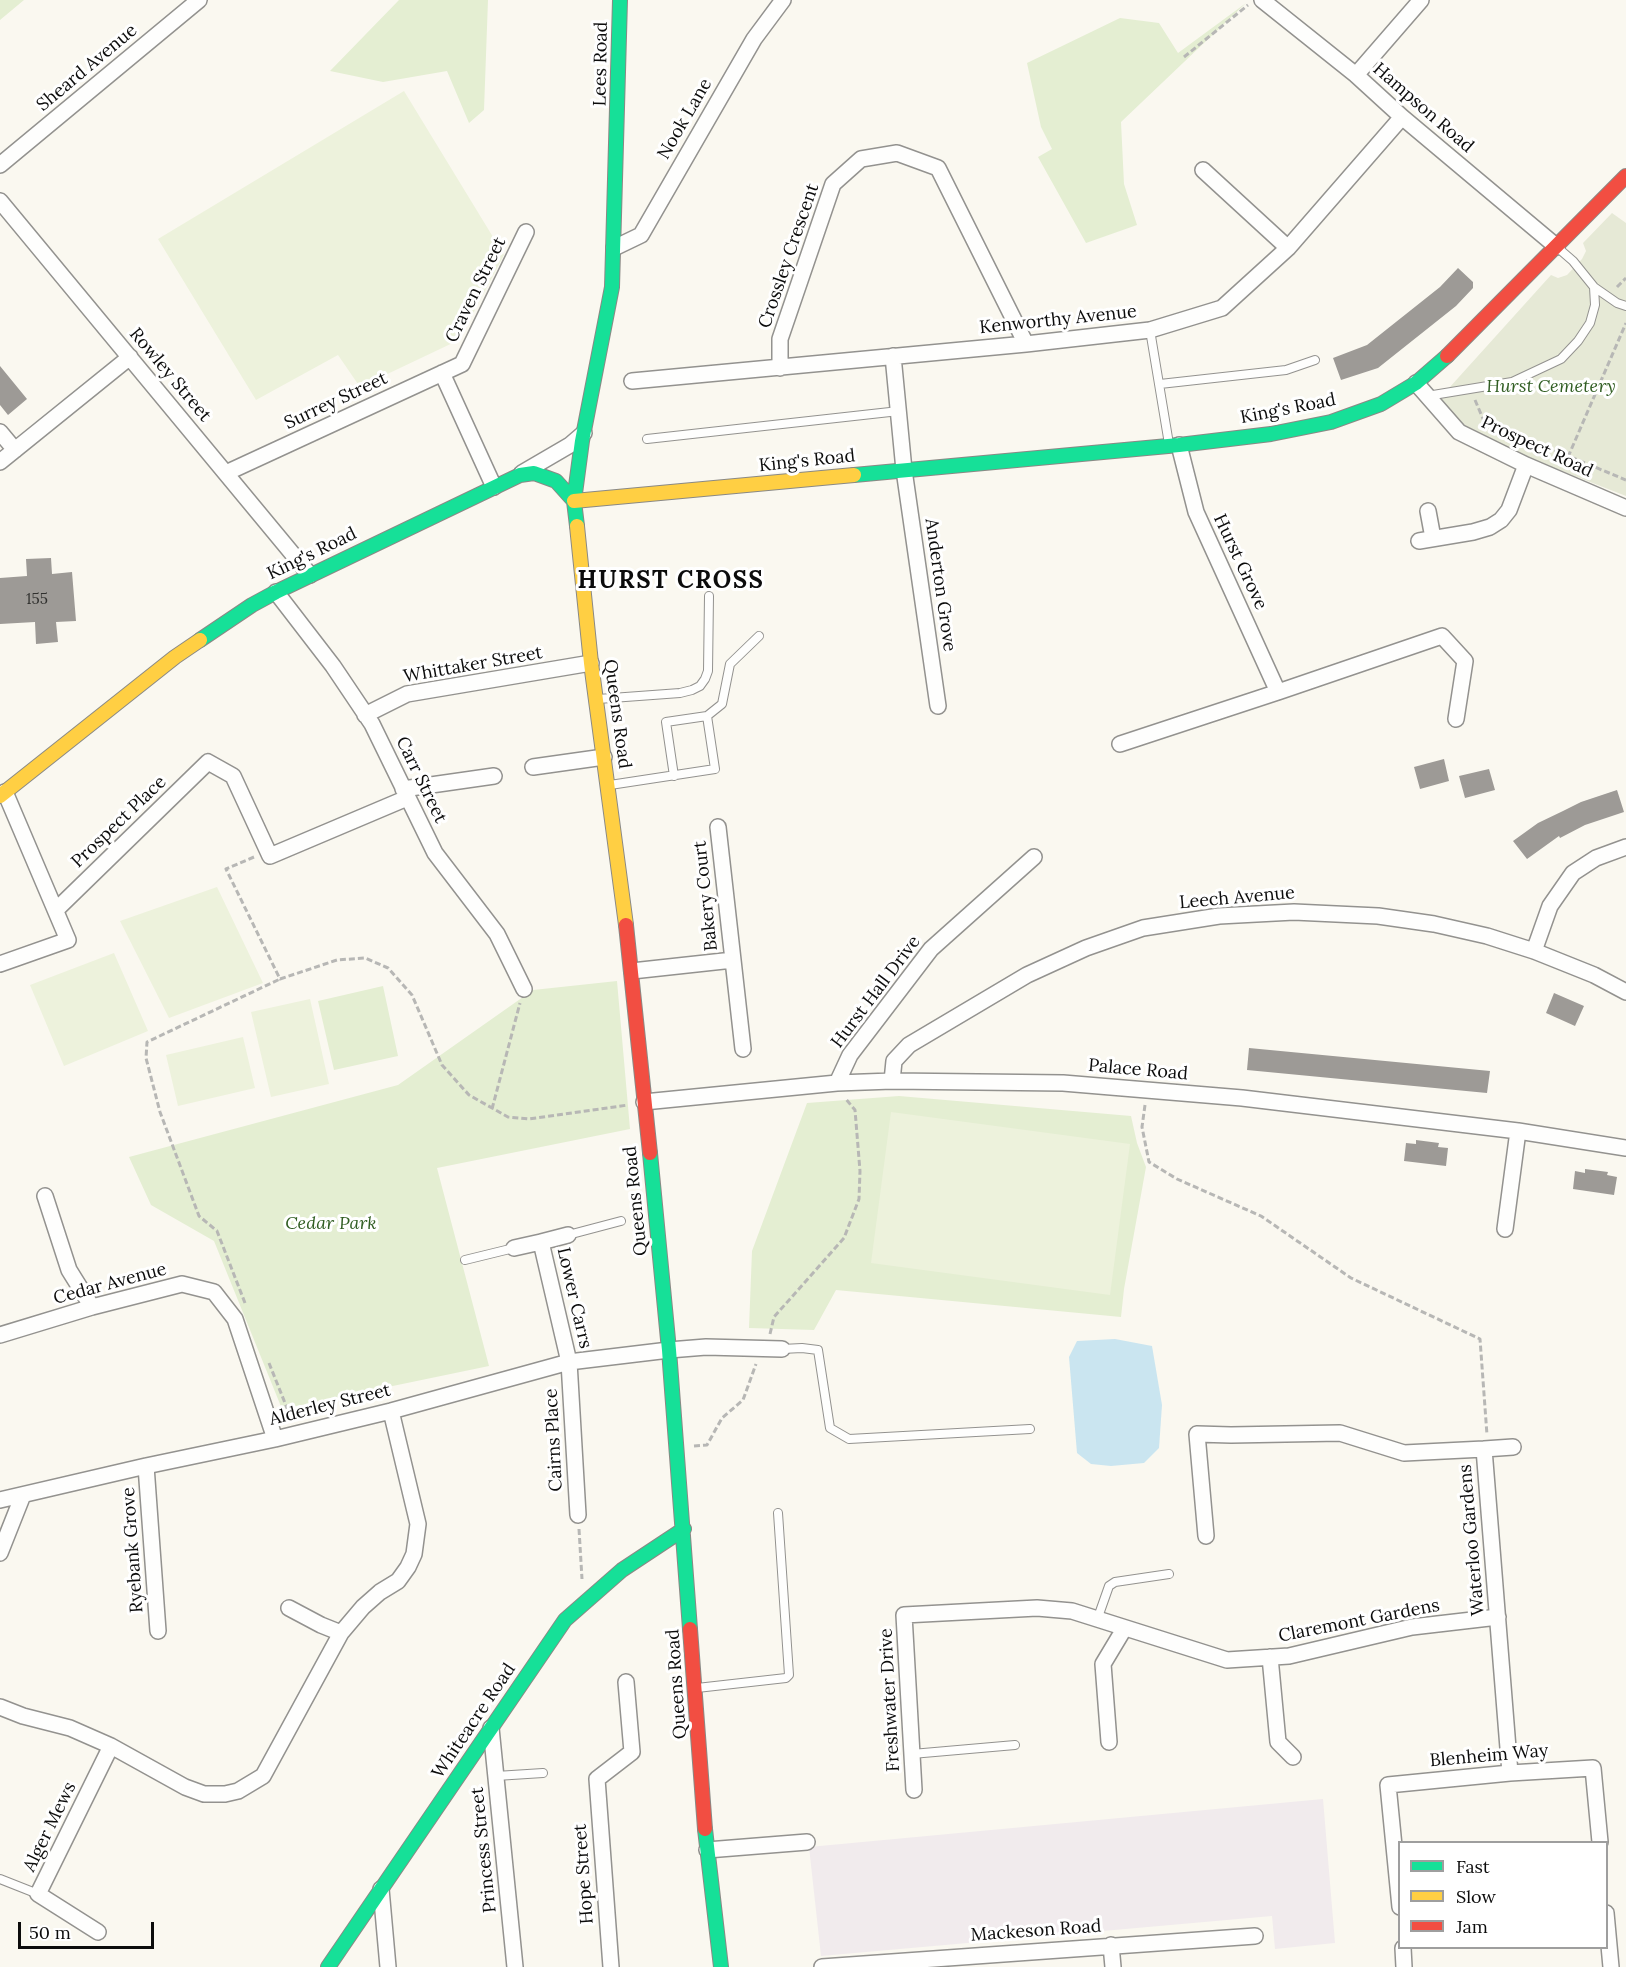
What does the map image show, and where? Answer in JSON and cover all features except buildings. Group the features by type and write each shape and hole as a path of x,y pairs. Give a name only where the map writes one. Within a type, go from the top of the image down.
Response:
{"main road":[{"name":"Lees Road","path":"614,248 620,0"},
{"name":"King's Road","path":"574,501 1174,445 1271,434 1330,422 1381,404 1416,383 1450,354 1626,176"},
{"name":"Queens Road","path":"614,248 612,288 584,433 574,501 591,663 632,971 669,1350 707,1850 722,1967"},
{"path":"519,475 534,473 556,481 574,501"},
{"name":"King's Road","path":"2,794 175,657 252,605 519,475"},
{"name":"Whiteacre Road","path":"328,1967 565,1620 622,1570 684,1528"}],"street":[{"name":"Sheard Avenue","path":"0,165 199,0"},
{"name":"Nook Lane","path":"614,248 641,235 754,39 783,0"},
{"name":"Hampson Road","path":"1262,0 1356,75 1402,117 1557,247"},
{"path":"1356,75 1421,0"},
{"name":"Kenworthy Avenue","path":"632,381 1150,330 1222,308 1288,248 1402,117"},
{"name":"Crossley Crescent","path":"780,368 780,339 833,184 861,159 897,153 938,168 1026,344"},
{"path":"1203,170 1288,248"},
{"name":"Rowley Street","path":"0,201 310,575"},
{"name":"Craven Street","path":"462,364 526,232"},
{"name":"Anderton Grove","path":"894,356 904,470 938,706"},
{"path":"0,462 130,357"},
{"name":"Surrey Street","path":"226,473 462,364"},
{"path":"442,374 494,487"},
{"name":"Prospect Road","path":"1416,383 1459,432 1526,465 1626,508"},
{"path":"0,432 15,450"},
{"path":"519,475 570,445 584,433"},
{"name":"Hurst Grove","path":"1174,445 1196,512 1278,692"},
{"path":"1428,512 1426,540 1490,527 1501,520 1509,510 1526,465"},
{"name":"Carr Street","path":"276,592 333,666 372,724 435,853 497,934 524,989"},
{"path":"1120,744 1442,636 1466,661 1456,719"},
{"name":"Whittaker Street","path":"365,715 407,694 591,663"},
{"path":"532,767 604,757"},
{"name":"Prospect Place","path":"56,909 208,762 233,776 269,853"},
{"path":"269,853 405,794 494,776"},
{"path":"0,964 68,940 56,909 2,794"},
{"name":"Bakery Court","path":"718,827 743,1049"},
{"path":"1534,951 1550,906 1573,873 1596,858 1626,847"},
{"name":"Hurst Hall Drive","path":"837,1083 850,1055 931,949 1034,857"},
{"name":"Leech Avenue","path":"892,1081 894,1061 909,1045 1027,975 1086,948 1143,928 1219,916 1294,912 1378,916 1434,924 1534,951 1594,975 1626,992"},
{"name":"Bakery Court","path":"632,971 733,960"},
{"name":"Palace Road","path":"644,1102 837,1083 892,1081 1063,1083 1242,1098 1518,1131 1626,1148"},
{"path":"1505,1229 1518,1131"},
{"path":"45,1196 69,1270 92,1307"},
{"name":"Lower Carrs","path":"514,1248 568,1235"},
{"name":"Lower Carrs","path":"541,1242 569,1362"},
{"name":"Cedar Avenue","path":"0,1335 92,1307 182,1284 214,1292 235,1319 275,1439"},
{"name":"Alderley Street","path":"0,1500 275,1439 390,1411 569,1362 706,1347 782,1349"},
{"name":"Cairns Place","path":"569,1362 578,1515"},
{"path":"0,1707 23,1716 70,1728 111,1746 184,1787 204,1794 225,1794 250,1785 263,1776 341,1633 363,1607 380,1592 399,1581 414,1554 418,1524 390,1411"},
{"name":"Waterloo Gardens","path":"1206,1536 1197,1434 1340,1433 1404,1453 1486,1448 1510,1773"},
{"path":"1486,1448 1513,1447"},
{"name":"Ryebank Grove","path":"146,1466 158,1631"},
{"path":"0,1552 23,1495"},
{"path":"289,1608 341,1633"},
{"name":"Freshwater Drive","path":"914,1790 904,1615 1037,1608 1072,1611 1124,1629"},
{"name":"Claremont Gardens","path":"1124,1629 1227,1660 1289,1656 1412,1627 1498,1617"},
{"path":"1108,1742 1103,1664 1124,1629"},
{"path":"1270,1657 1278,1742 1293,1757"},
{"name":"Hope Street","path":"610,1967 597,1779 632,1752 626,1682"},
{"name":"Princess Street","path":"491,1728 515,1967"},
{"name":"Alger Mews","path":"98,1932 38,1894 111,1746"},
{"name":"Blenheim Way","path":"1398,1873 1388,1785 1510,1773 1593,1768 1600,1841"},
{"path":"707,1850 807,1842"},
{"path":"381,1889 388,1967"},
{"path":"1608,1935 1611,1967"},
{"name":"Mackeson Road","path":"822,1967 1255,1936"},
{"path":"1111,1945 1113,1967"},
{"path":"1402,1949 1404,1967"}],"lane":[{"path":"1557,247 1573,261 1594,288 1626,306"},
{"path":"1427,396 1512,382 1561,359 1578,341 1590,323 1595,305 1594,288"},
{"path":"1150,330 1174,445"},
{"path":"1160,384 1286,370 1316,360"},
{"path":"647,439 898,411"},
{"path":"597,700 680,693 700,686 708,671 709,596"},
{"path":"674,776 666,722 707,716 722,704 730,664 759,636"},
{"path":"608,785 715,770 707,716"},
{"path":"568,1235 621,1221"},
{"path":"465,1260 514,1248"},
{"path":"782,1349 818,1350 830,1428 849,1438 1030,1430"},
{"path":"695,1688 786,1678 789,1675 777,1513"},
{"path":"1097,1620 1109,1586 1115,1582 1169,1574"},
{"path":"912,1754 1015,1745"},
{"path":"496,1776 543,1773"},
{"path":"0,1879 38,1894"}],"path":[{"path":"1184,57 1254,0"},
{"path":"1568,457 1626,323"},
{"path":"1470,390 1484,422 1626,480"},
{"path":"269,853 226,869 280,979"},
{"path":"199,1216 160,1112 146,1058 147,1042 280,979 337,960 365,958 388,968 412,995 442,1065 469,1095 508,1117 530,1119 644,1102"},
{"path":"492,1109 524,989"},
{"path":"677,1448 707,1445 722,1418 743,1400 754,1366 765,1349 774,1317 844,1238 859,1199 860,1171 855,1110 846,1100 837,1083"},
{"path":"1146,1090 1142,1127 1149,1162 1177,1179 1261,1215 1351,1278 1480,1339 1486,1448"},
{"path":"578,1515 584,1603"}],"shaded area":[{"path":"1323,1799 1335,1943 1275,1949 1272,1916 821,1956 809,1847"}],"green space":[{"path":"0,0 24,0 0,20"},
{"path":"399,0 488,0 484,110 469,123 447,71 383,82 330,71"},
{"path":"1246,3 1121,122 1124,184 1137,225 1086,243 1038,157 1052,149 1041,127 1027,63 1120,18 1159,23 1178,53"},
{"path":"404,91 504,255 459,340 360,387 338,355 256,400 158,239"},
{"name":"Hurst Cemetery","path":"1612,213 1626,223 1626,496 1475,437 1440,398 1551,275 1558,278 1567,275 1582,259 1586,251 1583,243"},
{"path":"217,887 263,983 169,1018 120,921"},
{"path":"114,953 148,1031 64,1066 30,985"},
{"name":"Cedar Park","path":"617,981 630,1129 437,1168 489,1366 282,1409 214,1241 151,1205 129,1157 398,1085 533,990"},
{"path":"383,986 398,1056 334,1070 318,1001"},
{"path":"310,999 329,1084 271,1097 251,1012"},
{"path":"243,1037 255,1088 178,1106 166,1055"},
{"path":"899,1096 1131,1116 1137,1143 1146,1167 1121,1317 836,1290 814,1330 749,1328 752,1251 807,1103"},
{"path":"891,1112 1130,1144 1110,1295 871,1263"}],"water":[{"path":"1115,1339 1152,1346 1162,1405 1159,1448 1144,1463 1111,1466 1091,1464 1077,1453 1069,1357 1077,1341"}],"traffic: fast":[{"path":"577,526 574,501 582,441 612,287 620,0"},
{"path":"854,475 1179,445 1271,434 1331,422 1381,404 1416,383 1447,356"},
{"path":"200,640 252,605 276,592 520,475 534,473 556,481 574,501"},
{"path":"650,1153 669,1350 690,1629"},
{"path":"328,1967 565,1620 622,1570 684,1529"},
{"path":"705,1829 721,1967"}],"traffic: slow":[{"path":"574,501 854,475"},
{"path":"577,526 591,663 626,925"},
{"path":"0,796 175,657 200,640"}],"traffic: jam":[{"path":"1447,356 1626,176"},
{"path":"626,925 650,1153"},
{"path":"690,1629 705,1829"}],"district":[{"name":"HURST CROSS","path":"671,581"}]}
